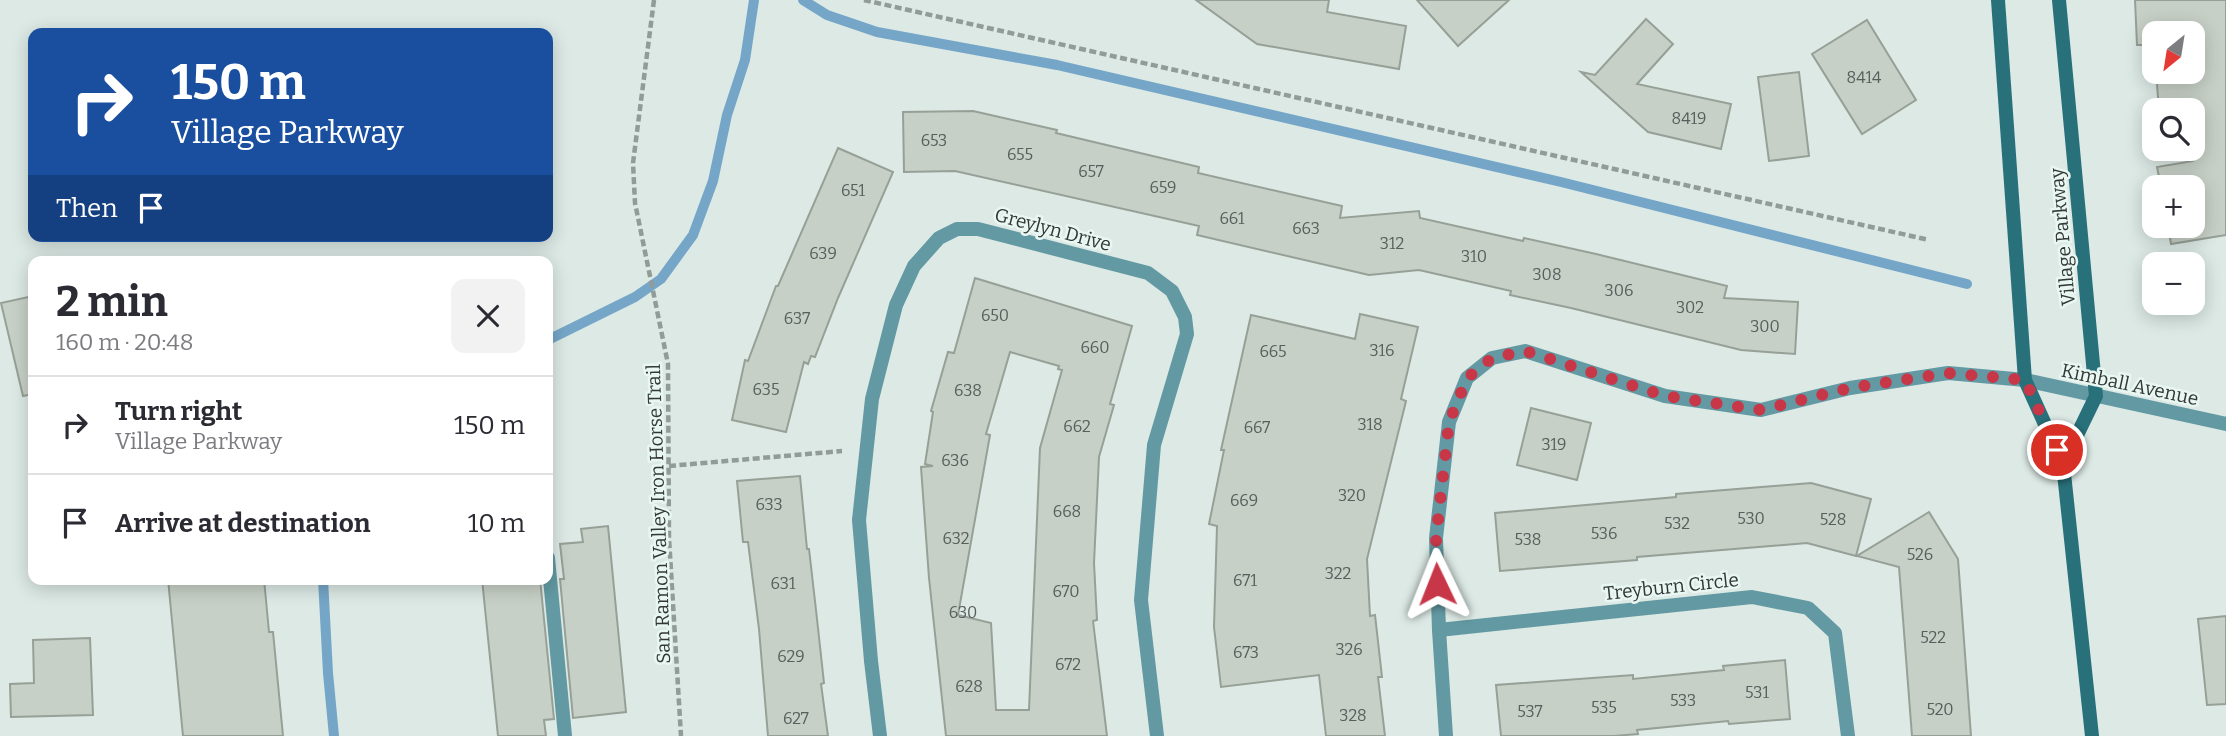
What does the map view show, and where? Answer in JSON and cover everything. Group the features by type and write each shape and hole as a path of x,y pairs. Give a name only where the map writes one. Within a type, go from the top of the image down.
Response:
{"street":[{"path":"1998,0 2025,380 2063,464 2092,736"},
{"name":"Village Parkway","path":"2059,0 2096,396"},
{"name":"Greylyn Drive","path":"880,736 859,520 872,399 896,304 914,266 939,238 957,229 978,229 1148,273 1172,291 1185,317 1187,334 1154,445 1140,600 1157,736"},
{"name":"Kimball Avenue","path":"1446,736 1436,538 1449,422 1467,378 1492,358 1525,351 1665,396 1761,410 1850,388 1948,373 2025,380 2226,424"},
{"path":"2063,464 2096,396"},
{"path":"551,585 565,736"},
{"name":"Treyburn Circle","path":"1439,630 1752,597 1808,608 1835,633 1848,736"}],"path":[{"name":"San Ramon Valley Iron Horse Trail","path":"653,0 633,163 635,203 668,364 669,538 681,736"},
{"path":"864,0 1929,240"},
{"path":"669,466 867,449"}],"building":[{"path":"1196,0 1329,0 1327,12 1406,26 1399,69 1257,44"},
{"path":"1417,0 1509,0 1458,46"},
{"path":"2135,0 2226,0 2226,235 2171,244 2170,238 2205,238 2205,175 2159,175 2157,167 2205,161 2205,98 2158,98 2157,84 2205,84 2205,21 2142,21 2142,45 2137,45"},
{"path":"1646,19 1673,44 1637,84 1731,104 1721,149 1648,132 1581,72 1595,75"},
{"path":"1867,20 1916,100 1862,134 1812,54"},
{"path":"1799,72 1809,156 1769,161 1758,77"},
{"path":"973,111 1199,167 1198,173 1342,206 1340,218 1419,211 1420,218 1523,241 1524,238 1727,286 1724,298 1798,302 1795,354 1741,350 1510,295 1511,291 1419,270 1369,275 1197,235 1199,226 955,171 904,172 903,112"},
{"path":"838,148 893,172 815,357 811,356 808,364 804,362 786,432 732,420 745,360 748,361 776,286"},
{"path":"975,278 1132,326 1110,404 1114,405 1099,457 1094,563 1097,620 1093,621 1107,736 946,736 929,578 921,467 933,466 925,464 931,411 948,352 954,353","holes":["1010,352 1059,366 1058,369 1062,370 1040,448 1029,710 996,710 991,623 958,615 990,435 986,434"]},
{"path":"28,297 28,395 23,396 1,303"},
{"path":"1360,314 1418,327 1401,399 1406,401 1367,559 1370,616 1375,615 1382,677 1378,677 1385,736 1326,736 1319,675 1221,687 1214,627 1217,526 1209,524 1224,450 1221,450 1251,315 1355,339"},
{"path":"1531,408 1591,423 1577,480 1517,465"},
{"path":"800,476 828,736 768,736 759,629 748,542 743,542 737,481"},
{"path":"1811,483 1871,499 1856,556 1807,543 1500,571 1495,513"},
{"path":"1929,512 1958,559 1971,736 1912,736 1899,567 1857,556"},
{"path":"608,526 626,712 573,718 560,579 564,579 560,544 583,542 581,529"},
{"path":"169,585 265,585 269,632 273,632 283,736 183,736"},
{"path":"483,585 541,585 554,719 544,720 546,736 498,736"},
{"path":"2226,616 2226,704 2207,705 2198,619"},
{"path":"90,638 93,715 11,717 10,684 34,683 33,640"},
{"path":"1785,660 1790,719 1729,724 1728,721 1637,730 1638,734 1614,736 1501,736 1496,685 1633,675 1633,679 1724,670 1723,666"}],"waterway":[{"path":"553,338 635,297 661,279 693,235 713,181 727,115 745,60 754,0"},
{"path":"803,0 827,15 877,32 1057,65 1561,182 1967,284"},
{"path":"323,585 334,736"}],"route":[{"path":"1437,584 1436,538 1449,422 1467,378 1492,358 1525,351 1665,396 1761,410 1850,388 1948,373 2025,380 2057,450"}]}
